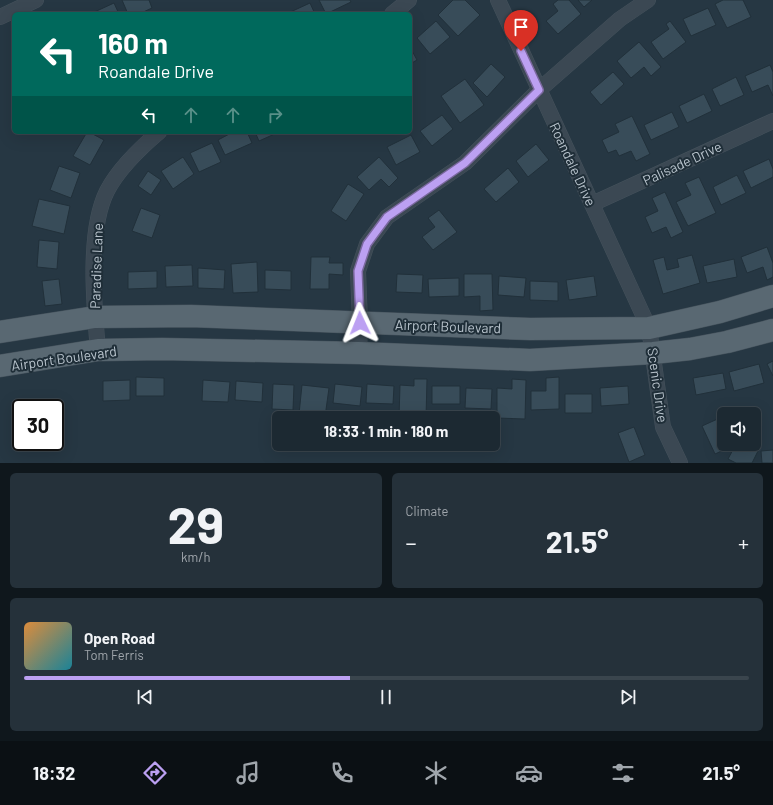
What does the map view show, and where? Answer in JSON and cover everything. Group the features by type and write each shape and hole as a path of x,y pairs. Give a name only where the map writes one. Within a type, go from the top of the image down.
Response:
{"main road":[{"name":"Airport Boulevard","path":"0,332 95,318 191,316 530,329 649,328 720,312 773,296"},
{"name":"Airport Boulevard","path":"0,366 98,350 162,349 359,353 530,360 653,353 690,349 727,342 773,330"}],"street":[{"path":"0,17 36,0"},
{"path":"394,12 409,0"},
{"name":"Roandale Drive","path":"498,0 649,328"},
{"path":"359,353 360,323 358,271 367,244 387,217 465,163 539,90 620,19 648,0"},
{"name":"Palisade Drive","path":"592,204 773,121"},
{"name":"Paradise Lane","path":"98,350 95,318 94,248 98,216 107,191 122,168 143,145 157,134"},
{"name":"Scenic Drive","path":"649,328 663,427 680,463"}],"building":[{"path":"122,0 149,0 152,8 143,12 127,12"},
{"path":"319,0 350,0 351,2 330,12 325,12"},
{"path":"453,0 465,0 480,15 458,36 438,15"},
{"path":"558,0 569,0 581,14 558,34 546,21 558,11 553,4"},
{"path":"578,0 592,0 584,7"},
{"path":"723,0 743,0 751,17 727,28 715,4"},
{"path":"114,3 118,12 94,12"},
{"path":"310,3 314,12 290,12"},
{"path":"708,8 716,25 691,36 683,19"},
{"path":"436,21 450,37 430,54 417,38"},
{"path":"670,21 686,42 663,59 651,42 669,29 666,24"},
{"path":"639,42 661,67 651,76 644,67 631,78 617,61"},
{"path":"412,51 417,60 412,63"},
{"path":"491,64 505,77 487,97 473,83"},
{"path":"770,65 773,72 773,96 768,85 752,92 745,76"},
{"path":"613,72 624,84 601,105 590,92"},
{"path":"736,77 744,95 720,106 712,89"},
{"path":"465,79 484,105 460,123 441,96"},
{"path":"704,94 712,111 687,123 679,106"},
{"path":"672,112 679,127 651,140 644,125"},
{"path":"442,115 453,129 432,146 420,131"},
{"path":"632,116 650,154 636,161 631,151 619,156 616,150 608,153 602,140 619,132 615,124"},
{"path":"86,134 93,134 104,140 90,165 73,156"},
{"path":"229,134 248,134 252,143 225,155 218,140"},
{"path":"256,134 275,134 259,141"},
{"path":"411,135 420,152 396,165 387,147"},
{"path":"212,143 221,162 199,172 190,153"},
{"path":"536,144 549,160 528,177 516,161"},
{"path":"183,157 194,174 173,189 161,171"},
{"path":"379,157 398,178 389,187 381,179 369,190 357,177"},
{"path":"769,159 773,169 773,177 751,188 743,171"},
{"path":"59,166 80,173 71,198 50,190"},
{"path":"508,168 519,182 496,202 484,189"},
{"path":"148,171 161,180 151,195 138,186"},
{"path":"737,175 746,193 721,205 713,187"},
{"path":"699,177 716,213 688,226 676,202 691,195 685,183"},
{"path":"348,184 364,194 346,221 331,211"},
{"path":"665,192 683,232 671,238 666,227 652,233 645,217 658,211 652,198"},
{"path":"39,199 70,206 64,234 32,226"},
{"path":"141,208 160,215 152,238 132,231"},
{"path":"439,210 457,232 433,250 422,237 435,227 428,218"},
{"path":"39,240 59,242 57,269 37,267"},
{"path":"767,247 773,263 773,277 767,280 763,267 747,273 741,257"},
{"path":"692,255 700,283 663,294 653,260 664,257 667,270 679,267 677,259"},
{"path":"311,257 330,257 329,263 343,263 343,275 329,274 329,289 310,289"},
{"path":"734,259 737,277 707,283 703,266"},
{"path":"257,262 258,292 233,293 231,264"},
{"path":"192,265 193,286 166,287 165,266"},
{"path":"198,268 225,270 224,289 198,288"},
{"path":"265,270 291,271 291,290 265,289"},
{"path":"157,271 157,288 128,289 128,272"},
{"path":"397,274 423,275 422,293 396,292"},
{"path":"464,274 492,274 493,310 480,311 480,296 464,297"},
{"path":"499,276 526,278 524,297 498,295"},
{"path":"594,276 597,296 569,300 566,280"},
{"path":"459,278 459,296 429,297 428,279"},
{"path":"59,279 62,304 45,306 42,281"},
{"path":"530,281 558,282 558,301 530,300"},
{"path":"773,361 773,376 767,364"},
{"path":"759,364 764,383 734,391 729,372"},
{"path":"723,373 726,389 696,395 693,378"},
{"path":"136,377 164,378 164,396 136,396"},
{"path":"559,377 559,409 531,410 531,391 546,391 546,378"},
{"path":"414,379 427,379 426,411 399,411 400,385 414,386"},
{"path":"512,379 526,380 525,419 500,418 500,411 497,411 497,388 512,389"},
{"path":"130,380 130,400 103,401 103,381"},
{"path":"203,380 230,382 228,402 202,401"},
{"path":"236,381 263,383 262,402 235,400"},
{"path":"273,384 294,385 293,410 272,409"},
{"path":"335,384 362,387 360,406 333,403"},
{"path":"367,384 394,386 393,404 366,403"},
{"path":"302,385 329,388 326,411 299,411"},
{"path":"432,386 460,386 460,404 432,404"},
{"path":"628,386 629,404 601,406 600,388"},
{"path":"466,388 492,389 491,409 465,408"},
{"path":"565,394 592,394 592,413 565,413"},
{"path":"717,419 717,451 722,451 715,454 702,426"},
{"path":"634,427 645,455 629,462 618,433"},
{"path":"773,450 773,463 762,463 761,451"},
{"path":"732,451 758,451 752,463 736,463 728,459"}],"route":[{"path":"360,323 358,271 367,244 387,217 465,163 539,90 521,51"}]}
